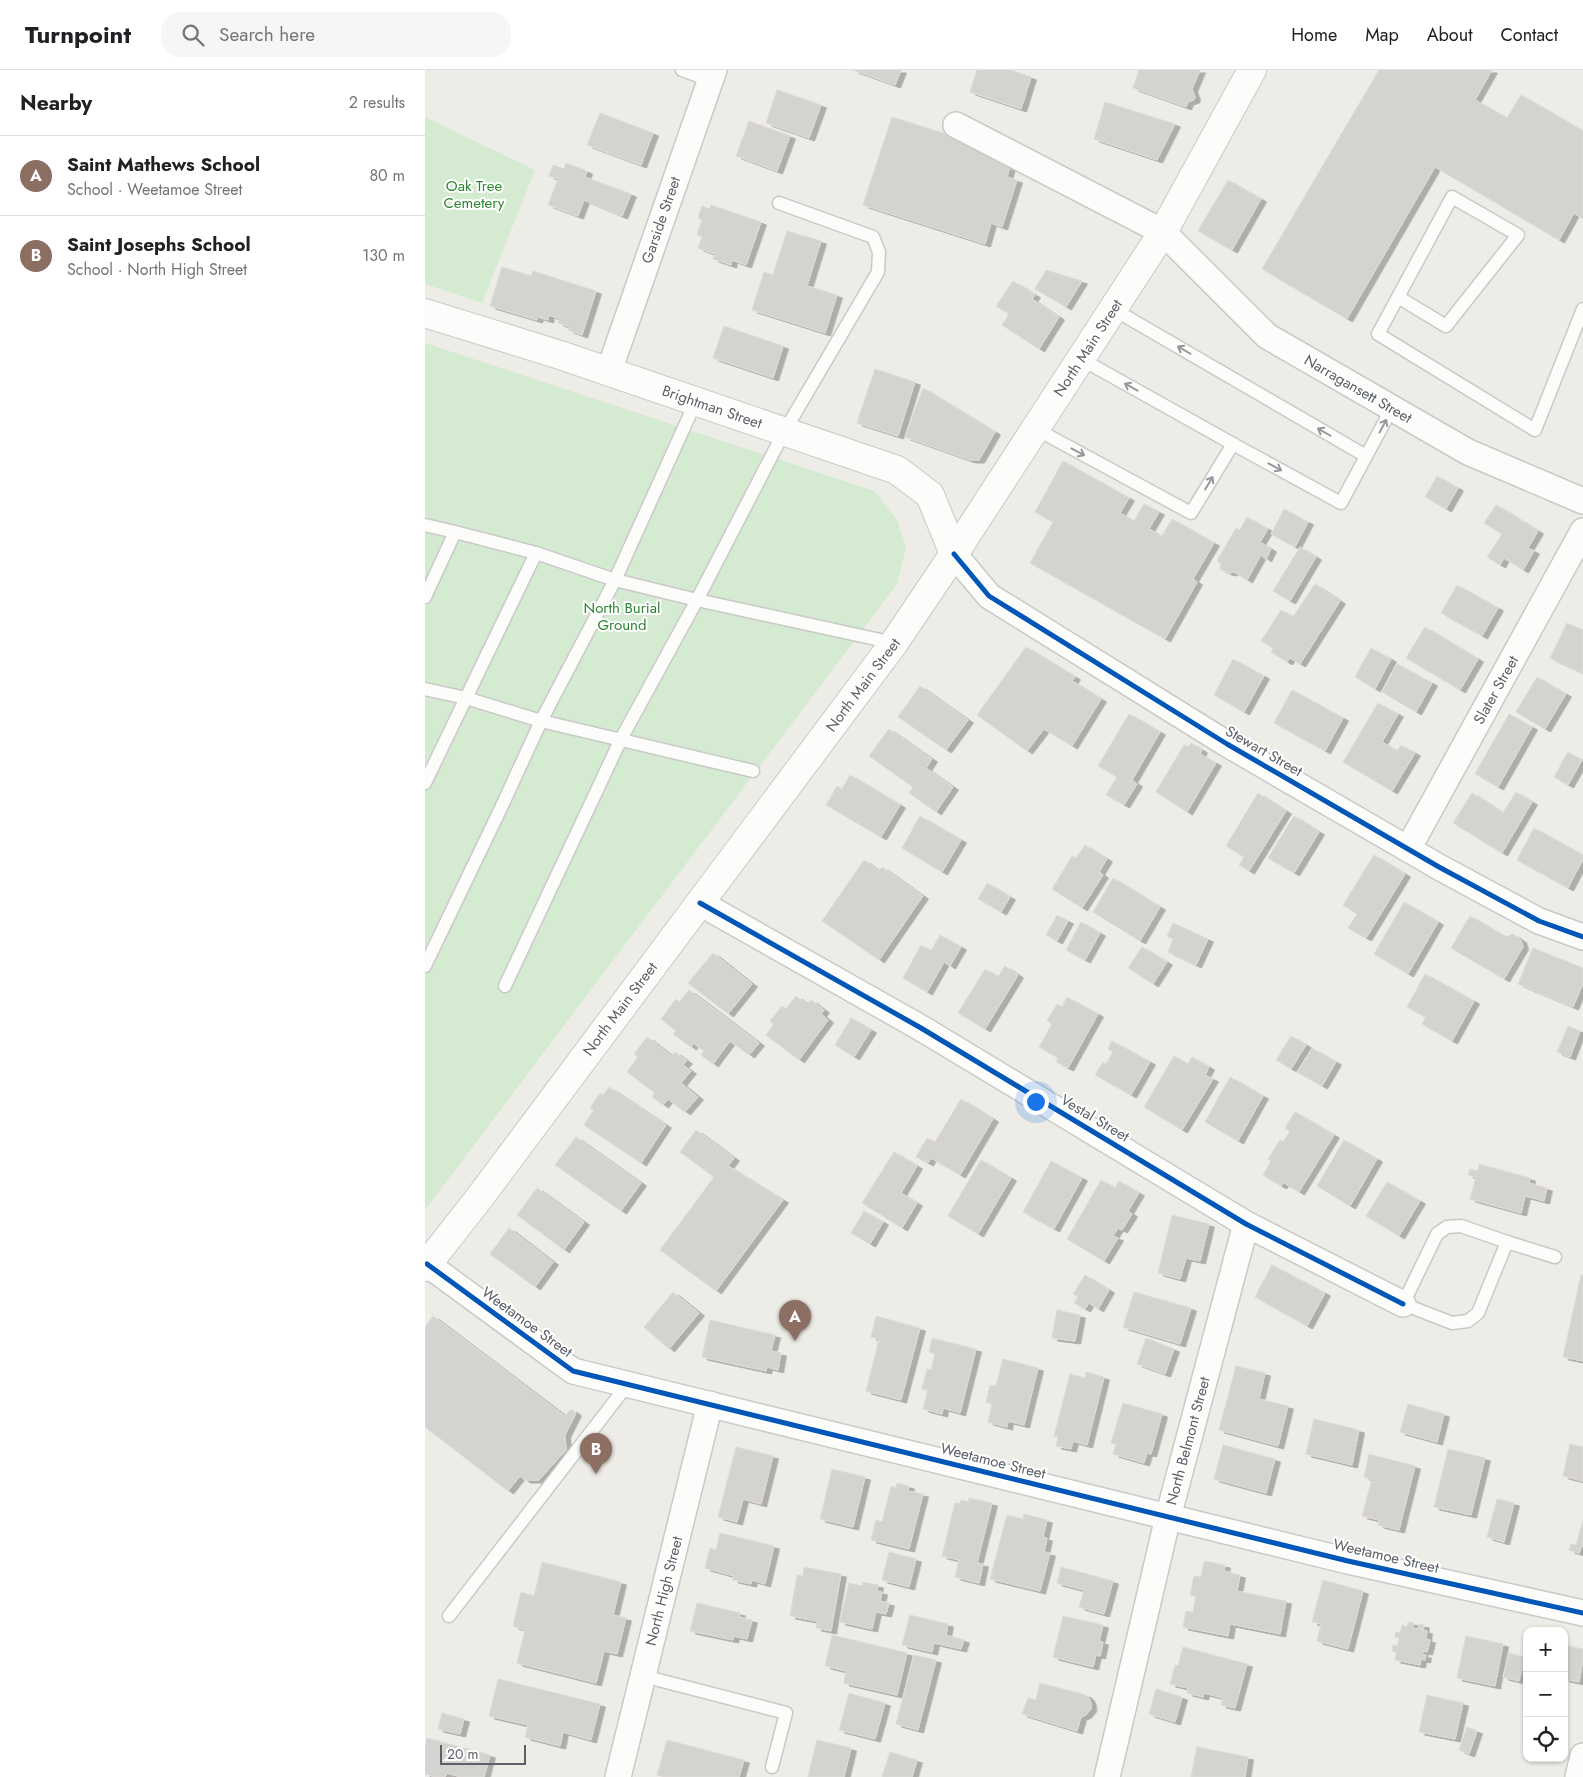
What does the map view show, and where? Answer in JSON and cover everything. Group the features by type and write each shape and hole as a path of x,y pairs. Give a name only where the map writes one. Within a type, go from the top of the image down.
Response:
{"main road":[{"name":"North Main Street","path":"426,1266 477,1201 894,643 1163,232 1248,71"},
{"name":"Brightman Street","path":"425,313 609,371 897,470 930,495 954,554"}],"street":[{"name":"Garside Street","path":"609,371 712,75"},
{"name":"Narragansett Street","path":"956,125 1163,232 1267,336 1468,452 1583,501"},
{"name":"Slater Street","path":"1409,849 1583,531"},
{"name":"Stewart Street","path":"954,554 989,596 1227,744 1409,849 1539,920 1583,937"},
{"name":"Vestal Street","path":"699,903 921,1028 1246,1224 1403,1304"},
{"name":"North Belmont Street","path":"1107,1777 1168,1517 1246,1224"},
{"name":"Weetamoe Street","path":"426,1266 573,1370 1348,1561 1583,1614"},
{"name":"North High Street","path":"618,1777 710,1404"},
{"path":"1578,1777 1583,1756"}],"lane":[{"path":"682,70 712,75"},
{"path":"1398,297 1446,326 1518,235 1452,197 1378,334 1535,430 1583,310"},
{"path":"505,986 621,739 697,600 784,432 877,272 879,252 873,237 779,203"},
{"path":"1113,309 1366,456"},
{"path":"1081,359 1341,503 1392,408"},
{"path":"425,966 541,721 615,580 696,401"},
{"path":"1035,429 1191,513 1233,444"},
{"path":"425,525 536,553 615,580 894,643"},
{"path":"425,597 455,532"},
{"path":"425,783 536,553"},
{"path":"425,689 466,698 541,721 753,771"},
{"path":"1507,1242 1478,1313 1468,1321 1452,1323 1403,1304 1437,1234 1447,1227 1461,1226 1555,1257"},
{"path":"449,1616 628,1384"},
{"path":"643,1676 786,1713 772,1767"}],"green space":[{"name":"Oak Tree Cemetery","path":"425,117 535,170 482,303 425,284"},
{"name":"North Burial Ground","path":"425,343 874,491 897,520 906,547 897,584 425,1210"}],"building":[{"path":"853,70 901,70 895,85"},
{"path":"977,70 1010,70 1031,77 1021,109 970,92"},
{"path":"1139,70 1200,70 1192,89 1195,97 1194,100 1188,102 1186,107 1133,88"},
{"path":"1379,70 1492,70 1475,100 1507,118 1521,95 1583,131 1583,219 1574,213 1559,240 1435,167 1347,319 1262,269"},
{"path":"777,90 821,105 809,138 766,123"},
{"path":"1105,102 1175,124 1157,160 1094,139"},
{"path":"600,113 653,133 641,165 587,145"},
{"path":"892,117 1013,155 1007,177 1017,180 1002,227 991,223 985,244 863,205"},
{"path":"749,121 790,136 777,171 736,156"},
{"path":"566,163 587,171 585,177 631,194 622,216 584,200 578,216 548,205 558,179 549,176 553,165 564,169"},
{"path":"1228,180 1261,199 1232,250 1198,231"},
{"path":"711,205 761,222 746,265 732,260 731,265 713,259 715,254 698,248 702,237 697,235 702,220 698,218 702,206 710,209"},
{"path":"787,231 821,241 807,286 837,295 825,333 752,310 764,272 773,275"},
{"path":"502,267 531,276 533,271 596,291 582,335 568,330 570,327 558,323 560,319 549,315 548,320 538,317 537,320 490,306"},
{"path":"1046,270 1082,281 1066,307 1035,289"},
{"path":"1013,281 1035,295 1032,299 1059,317 1039,349 1002,325 1009,314 996,306"},
{"path":"724,326 783,346 773,378 713,358"},
{"path":"875,369 915,382 898,436 857,423"},
{"path":"923,388 995,432 979,460 970,460 905,437"},
{"path":"1063,461 1129,498 1120,513 1134,521 1144,504 1159,512 1149,529 1162,536 1172,519 1214,543 1193,579 1197,582 1165,639 1030,563 1053,522 1035,512"},
{"path":"1437,476 1458,488 1446,509 1425,497"},
{"path":"1496,505 1538,531 1528,548 1534,551 1523,570 1504,558 1500,565 1487,557 1502,534 1484,523"},
{"path":"1284,509 1308,522 1295,547 1271,534"},
{"path":"1247,517 1268,529 1260,542 1271,549 1266,559 1261,555 1247,580 1234,572 1229,573 1220,569 1221,564 1217,561 1236,528 1240,530"},
{"path":"1300,547 1316,557 1290,601 1273,591"},
{"path":"1315,584 1340,601 1300,664 1290,658 1287,662 1271,652 1273,648 1261,641 1281,610 1293,617"},
{"path":"1457,585 1498,608 1482,636 1441,613"},
{"path":"1567,623 1583,630 1583,673 1550,658"},
{"path":"1425,627 1478,659 1460,690 1406,658"},
{"path":"1026,647 1075,677 1072,681 1101,699 1072,746 1044,729 1027,751 977,715"},
{"path":"1371,648 1391,659 1375,689 1355,677"},
{"path":"1233,659 1264,676 1244,712 1214,695"},
{"path":"1397,664 1432,683 1416,712 1382,692"},
{"path":"1537,677 1566,694 1545,729 1516,712"},
{"path":"920,686 968,720 946,750 898,717"},
{"path":"1292,690 1343,718 1325,751 1274,723"},
{"path":"1378,703 1398,714 1382,742 1397,751 1401,745 1415,753 1392,791 1343,762"},
{"path":"1129,714 1160,732 1132,780 1137,784 1124,805 1106,795 1117,777 1098,766"},
{"path":"1509,714 1532,727 1498,787 1475,774"},
{"path":"889,729 932,759 926,768 953,787 936,812 909,793 913,787 869,756"},
{"path":"1191,743 1202,750 1200,754 1216,763 1187,812 1156,792 1184,745 1188,747"},
{"path":"1568,752 1582,760 1568,785 1554,777"},
{"path":"850,775 900,805 881,837 826,805 837,786 842,789"},
{"path":"1516,792 1532,802 1502,853 1453,823 1472,793 1503,813"},
{"path":"1258,793 1286,811 1249,871 1239,865 1244,857 1226,846"},
{"path":"920,816 961,840 942,872 902,848"},
{"path":"1294,816 1319,832 1294,873 1268,858"},
{"path":"1534,828 1583,855 1583,859 1568,888 1517,860"},
{"path":"1085,845 1107,859 1099,872 1103,875 1082,908 1052,889 1072,856 1076,858"},
{"path":"1374,855 1405,874 1366,938 1348,928 1357,914 1343,905"},
{"path":"864,860 879,871 882,867 923,896 879,960 822,921"},
{"path":"1113,878 1160,907 1140,941 1093,912"},
{"path":"987,883 1010,897 1001,912 978,899"},
{"path":"1404,902 1438,922 1408,974 1374,954"},
{"path":"1057,915 1068,921 1057,941 1046,935"},
{"path":"1470,916 1506,937 1513,934 1521,940 1523,947 1504,979 1451,948"},
{"path":"1081,922 1100,933 1085,960 1066,950"},
{"path":"1173,923 1208,939 1196,965 1168,952 1173,939 1167,936"},
{"path":"940,935 961,947 950,966 944,962 927,992 903,978 921,945 931,951"},
{"path":"1142,947 1167,962 1153,984 1128,968"},
{"path":"1533,948 1583,968 1583,983 1573,1007 1518,984"},
{"path":"713,953 752,984 728,1014 688,983"},
{"path":"1005,966 1018,975 985,1029 958,1013 985,969 998,977"},
{"path":"1425,974 1474,1001 1452,1041 1422,1024 1426,1017 1407,1007"},
{"path":"689,990 759,1043 749,1055 730,1041 713,1064 701,1055 704,1051 693,1043 691,1047 673,1034 676,1031 661,1019 676,999 679,1002"},
{"path":"796,996 807,1004 811,1000 824,1010 821,1014 828,1020 799,1060 766,1035 774,1024 770,1021 782,1006 786,1009"},
{"path":"1067,997 1098,1014 1068,1068 1056,1062 1058,1058 1039,1047 1052,1024 1047,1021 1057,1004 1062,1007"},
{"path":"851,1018 871,1030 854,1057 835,1045"},
{"path":"1568,1026 1580,1031 1570,1057 1557,1052"},
{"path":"1291,1036 1306,1045 1291,1069 1276,1060"},
{"path":"647,1037 672,1056 675,1052 687,1061 683,1065 691,1071 681,1083 698,1097 685,1112 668,1099 663,1105 652,1097 655,1093 627,1072 638,1057 634,1054"},
{"path":"1112,1041 1150,1062 1131,1095 1095,1075 1103,1062 1106,1064 1113,1052 1108,1049"},
{"path":"1312,1048 1336,1062 1322,1086 1297,1072"},
{"path":"1174,1056 1188,1064 1192,1057 1209,1067 1205,1075 1213,1079 1182,1130 1144,1107"},
{"path":"1230,1077 1263,1096 1238,1141 1205,1122"},
{"path":"609,1087 666,1125 641,1163 584,1125 594,1110 590,1108 600,1093 603,1095"},
{"path":"961,1099 993,1119 960,1175 931,1158 928,1163 916,1157 927,1138 935,1142"},
{"path":"1295,1112 1334,1135 1299,1192 1284,1183 1281,1186 1263,1175 1271,1161 1268,1159 1280,1140 1283,1142 1290,1131 1285,1128"},
{"path":"696,1130 734,1158 728,1166 783,1200 716,1291 660,1250 714,1177 680,1152"},
{"path":"576,1137 641,1183 621,1211 555,1165"},
{"path":"1344,1140 1377,1159 1350,1206 1317,1186"},
{"path":"894,1152 917,1166 901,1193 917,1203 902,1228 862,1203"},
{"path":"981,1160 1011,1178 978,1234 948,1216"},
{"path":"1051,1161 1082,1178 1054,1229 1023,1212"},
{"path":"1479,1164 1530,1178 1529,1183 1547,1188 1544,1201 1525,1196 1521,1213 1470,1199 1476,1177 1468,1175 1470,1169 1478,1171"},
{"path":"1101,1180 1115,1188 1119,1181 1139,1193 1128,1211 1132,1214 1122,1230 1118,1228 1113,1236 1118,1238 1104,1261 1067,1239"},
{"path":"1387,1182 1420,1201 1399,1236 1366,1216"},
{"path":"537,1188 584,1222 564,1250 517,1215"},
{"path":"864,1211 883,1222 870,1244 851,1233"},
{"path":"1172,1215 1209,1224 1200,1261 1186,1258 1180,1279 1158,1273"},
{"path":"509,1228 553,1262 535,1287 490,1254"},
{"path":"1272,1265 1325,1293 1307,1326 1255,1297"},
{"path":"1085,1275 1109,1290 1098,1309 1089,1303 1085,1309 1074,1303 1078,1297 1073,1294"},
{"path":"1581,1275 1583,1275 1583,1361 1563,1357"},
{"path":"673,1292 699,1313 669,1349 644,1327"},
{"path":"1134,1292 1191,1308 1180,1344 1123,1327"},
{"path":"1057,1310 1080,1315 1075,1341 1052,1338"},
{"path":"433,1316 565,1416 571,1409 576,1413 565,1435 566,1450 539,1480 525,1480 520,1476 508,1491 425,1427 425,1327"},
{"path":"876,1316 920,1328 901,1400 866,1391 879,1339 871,1337"},
{"path":"710,1320 775,1335 771,1351 781,1353 778,1370 767,1367 766,1371 702,1357"},
{"path":"932,1338 976,1349 960,1413 943,1408 942,1414 923,1409 928,1390 922,1389 927,1369 931,1370 935,1354 929,1352"},
{"path":"1146,1338 1174,1349 1165,1374 1137,1364"},
{"path":"1003,1359 1038,1368 1024,1425 1008,1421 1007,1427 988,1422 992,1404 986,1402 990,1385 996,1386"},
{"path":"1236,1366 1265,1373 1259,1399 1288,1406 1278,1446 1219,1430"},
{"path":"1086,1372 1104,1377 1087,1445 1073,1441 1071,1449 1056,1446 1058,1437 1054,1436 1070,1374 1085,1378"},
{"path":"1123,1403 1162,1414 1151,1454 1147,1453 1144,1463 1113,1454 1116,1444 1111,1443"},
{"path":"1408,1404 1444,1414 1437,1442 1400,1432"},
{"path":"1314,1419 1359,1430 1352,1465 1306,1454"},
{"path":"1570,1444 1583,1447 1583,1481 1563,1476"},
{"path":"1223,1445 1275,1459 1266,1493 1214,1479"},
{"path":"736,1447 773,1456 761,1504 743,1499 737,1522 718,1517"},
{"path":"1448,1449 1485,1458 1471,1515 1434,1507"},
{"path":"1369,1454 1415,1466 1399,1530 1378,1525 1379,1520 1362,1516 1372,1479 1364,1477"},
{"path":"832,1469 865,1477 853,1527 820,1519"},
{"path":"897,1483 909,1486 908,1491 923,1494 909,1549 871,1540 876,1520 882,1522 891,1486 896,1488"},
{"path":"969,1498 992,1503 977,1563 983,1564 979,1583 955,1577 959,1560 942,1556 955,1503 960,1504 961,1500 968,1502"},
{"path":"1497,1499 1514,1503 1504,1542 1487,1537"},
{"path":"1024,1514 1047,1520 1043,1537 1047,1538 1044,1552 1050,1553 1040,1591 990,1579 1007,1515 1023,1519"},
{"path":"1583,1520 1583,1546 1579,1553 1569,1550 1571,1544 1576,1545"},
{"path":"720,1533 774,1546 765,1584 752,1580 751,1584 733,1580 734,1576 705,1568 710,1548 716,1550"},
{"path":"889,1552 916,1559 909,1587 882,1580"},
{"path":"1204,1561 1225,1565 1224,1571 1240,1575 1237,1591 1286,1601 1280,1634 1230,1624 1228,1636 1183,1627 1186,1611 1193,1612 1196,1596 1190,1595 1194,1576 1201,1577"},
{"path":"542,1562 621,1582 613,1615 626,1618 617,1654 604,1651 596,1683 517,1663 525,1630 513,1626 521,1592 534,1596"},
{"path":"804,1567 841,1574 831,1631 816,1628 817,1621 790,1616 797,1575 803,1576"},
{"path":"1061,1567 1113,1581 1104,1614 1079,1607 1084,1590 1057,1583"},
{"path":"1323,1580 1363,1591 1348,1649 1317,1641 1321,1624 1312,1622"},
{"path":"863,1582 878,1585 877,1591 882,1592 880,1601 889,1603 886,1614 876,1612 872,1629 840,1622 849,1583 862,1586"},
{"path":"697,1603 740,1613 739,1617 752,1620 747,1639 734,1636 733,1640 690,1631"},
{"path":"910,1615 948,1624 946,1635 964,1640 961,1649 934,1643 932,1652 902,1645"},
{"path":"1063,1616 1103,1625 1099,1641 1103,1642 1100,1656 1096,1655 1093,1667 1053,1657"},
{"path":"1408,1622 1414,1623 1412,1628 1418,1629 1419,1624 1424,1625 1423,1630 1427,1631 1426,1639 1430,1640 1427,1652 1423,1651 1422,1655 1426,1655 1425,1660 1421,1659 1420,1665 1395,1660 1396,1652 1392,1651 1393,1645 1397,1646 1399,1638 1395,1637 1396,1632 1400,1633 1402,1625 1407,1627"},
{"path":"832,1635 907,1653 897,1695 844,1683 846,1671 825,1666"},
{"path":"1466,1636 1503,1644 1495,1686 1457,1678"},
{"path":"1568,1646 1583,1649 1579,1682 1568,1680"},
{"path":"1183,1647 1247,1664 1235,1708 1221,1705 1223,1698 1204,1693 1203,1697 1187,1693 1188,1688 1170,1684 1175,1665 1178,1666"},
{"path":"1509,1653 1523,1656 1519,1681 1503,1677"},
{"path":"914,1655 936,1660 918,1730 896,1724"},
{"path":"498,1679 600,1704 591,1740 563,1732 560,1746 525,1737 528,1725 489,1716"},
{"path":"1040,1683 1086,1695 1089,1698 1091,1709 1086,1715 1081,1717 1077,1731 1022,1714 1028,1698 1036,1700"},
{"path":"1156,1689 1182,1697 1175,1722 1149,1714"},
{"path":"849,1693 885,1703 875,1739 839,1730"},
{"path":"1427,1695 1463,1703 1455,1739 1419,1732"},
{"path":"442,1713 464,1719 460,1734 438,1729"},
{"path":"1467,1727 1477,1731 1469,1754 1459,1750"},
{"path":"427,1738 490,1755 484,1777 461,1777 447,1773 445,1777 436,1777 425,1774"},
{"path":"667,1740 744,1760 739,1777 665,1777 657,1775"},
{"path":"817,1740 851,1748 844,1777 808,1777"},
{"path":"1197,1747 1248,1757 1245,1777 1191,1777"},
{"path":"890,1752 917,1760 912,1777 882,1777"}],"cycle path":[{"path":"954,554 989,596 1227,744 1439,867 1539,921 1583,937"},
{"path":"700,903 921,1028 1246,1224 1403,1304"},
{"path":"427,1264 573,1371 1348,1561 1583,1613"}],"place":[{"name":"Saint Mathews School","path":"795,1341"},
{"name":"Saint Josephs School","path":"596,1474"}]}
